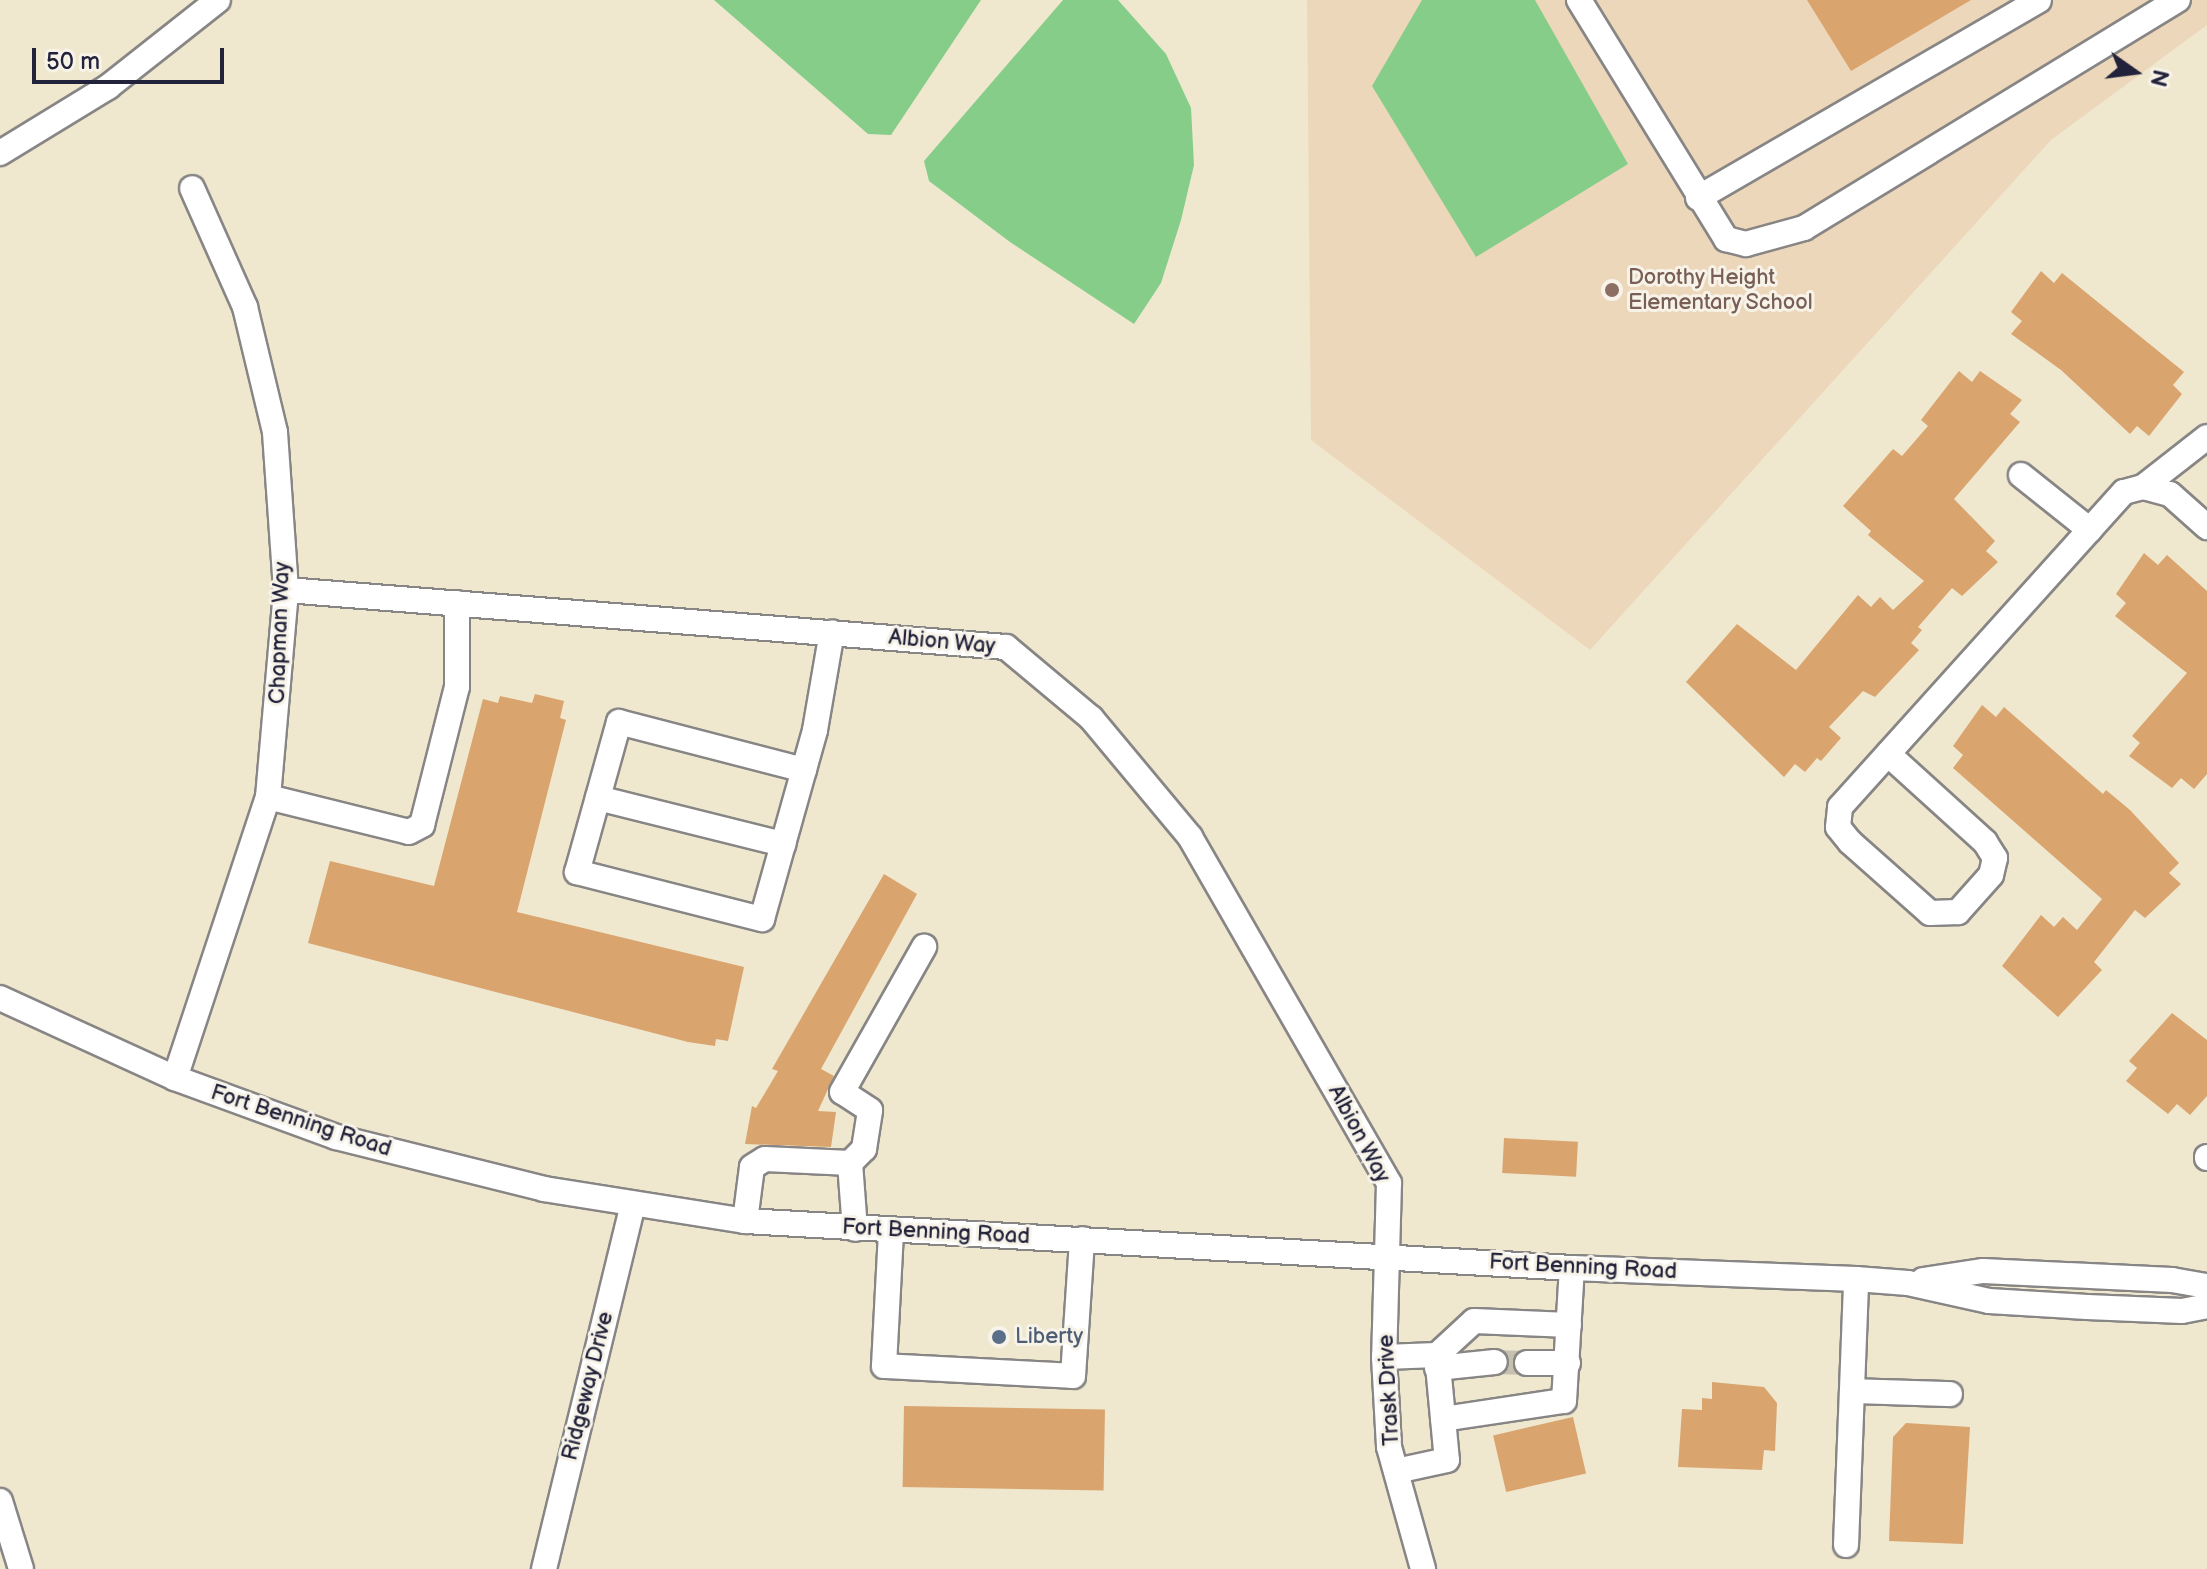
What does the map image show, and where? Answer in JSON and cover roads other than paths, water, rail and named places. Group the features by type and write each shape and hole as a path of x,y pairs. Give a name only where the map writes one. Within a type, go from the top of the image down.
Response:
{"street":[{"path":"0,153 108,87 218,0"},
{"path":"1579,0 1726,239 1746,244 1804,228 2178,0"},
{"path":"1698,198 2039,0"},
{"name":"Chapman Way","path":"175,1078 268,797 286,590 275,432 245,307 192,188"},
{"path":"1888,754 1985,842 1995,858 1991,875 1958,912 1930,913 1838,827 1840,807 2124,492 2143,487 2207,437"},
{"path":"2021,475 2090,530"},
{"path":"2143,487 2170,494 2207,527"},
{"name":"Albion Way","path":"286,590 1006,647 1091,718 1190,837 1389,1183 1389,1256"},
{"path":"268,797 409,832 422,825 457,687 457,603"},
{"path":"804,770 619,722 577,872 762,919 804,770 832,632"},
{"path":"598,798 783,844"},
{"path":"745,1221 752,1167 765,1159 850,1163 864,1149 870,1110 842,1092 924,947"},
{"name":"Fort Benning Road","path":"0,998 175,1078 336,1137 503,1180 745,1221 891,1232 1082,1239 1572,1268 1856,1279 1908,1283 1989,1301 2182,1311 2207,1306"},
{"path":"850,1163 855,1229"},
{"name":"Ridgeway Drive","path":"544,1569 633,1204"},
{"path":"891,1232 884,1366 1073,1376 1082,1239"},
{"name":"Trask Drive","path":"1389,1256 1384,1357 1389,1447 1423,1569"},
{"path":"1443,1419 1564,1401 1572,1268"},
{"name":"Fort Benning Road","path":"1908,1283 1983,1271 2172,1280 2207,1286"},
{"path":"1846,1545 1856,1279"},
{"path":"1396,1471 1447,1460 1437,1362 1474,1321 1569,1325"},
{"path":"1384,1357 1437,1362 1495,1362"},
{"path":"1527,1363 1568,1363"},
{"path":"1852,1391 1950,1394"},
{"path":"0,1501 21,1569"}],"tunnel":[{"path":"1495,1362 1527,1363"}],"place":[{"name":"Dorothy Height Elementary School","path":"1612,290"},
{"name":"Liberty","path":"999,1337"}]}
